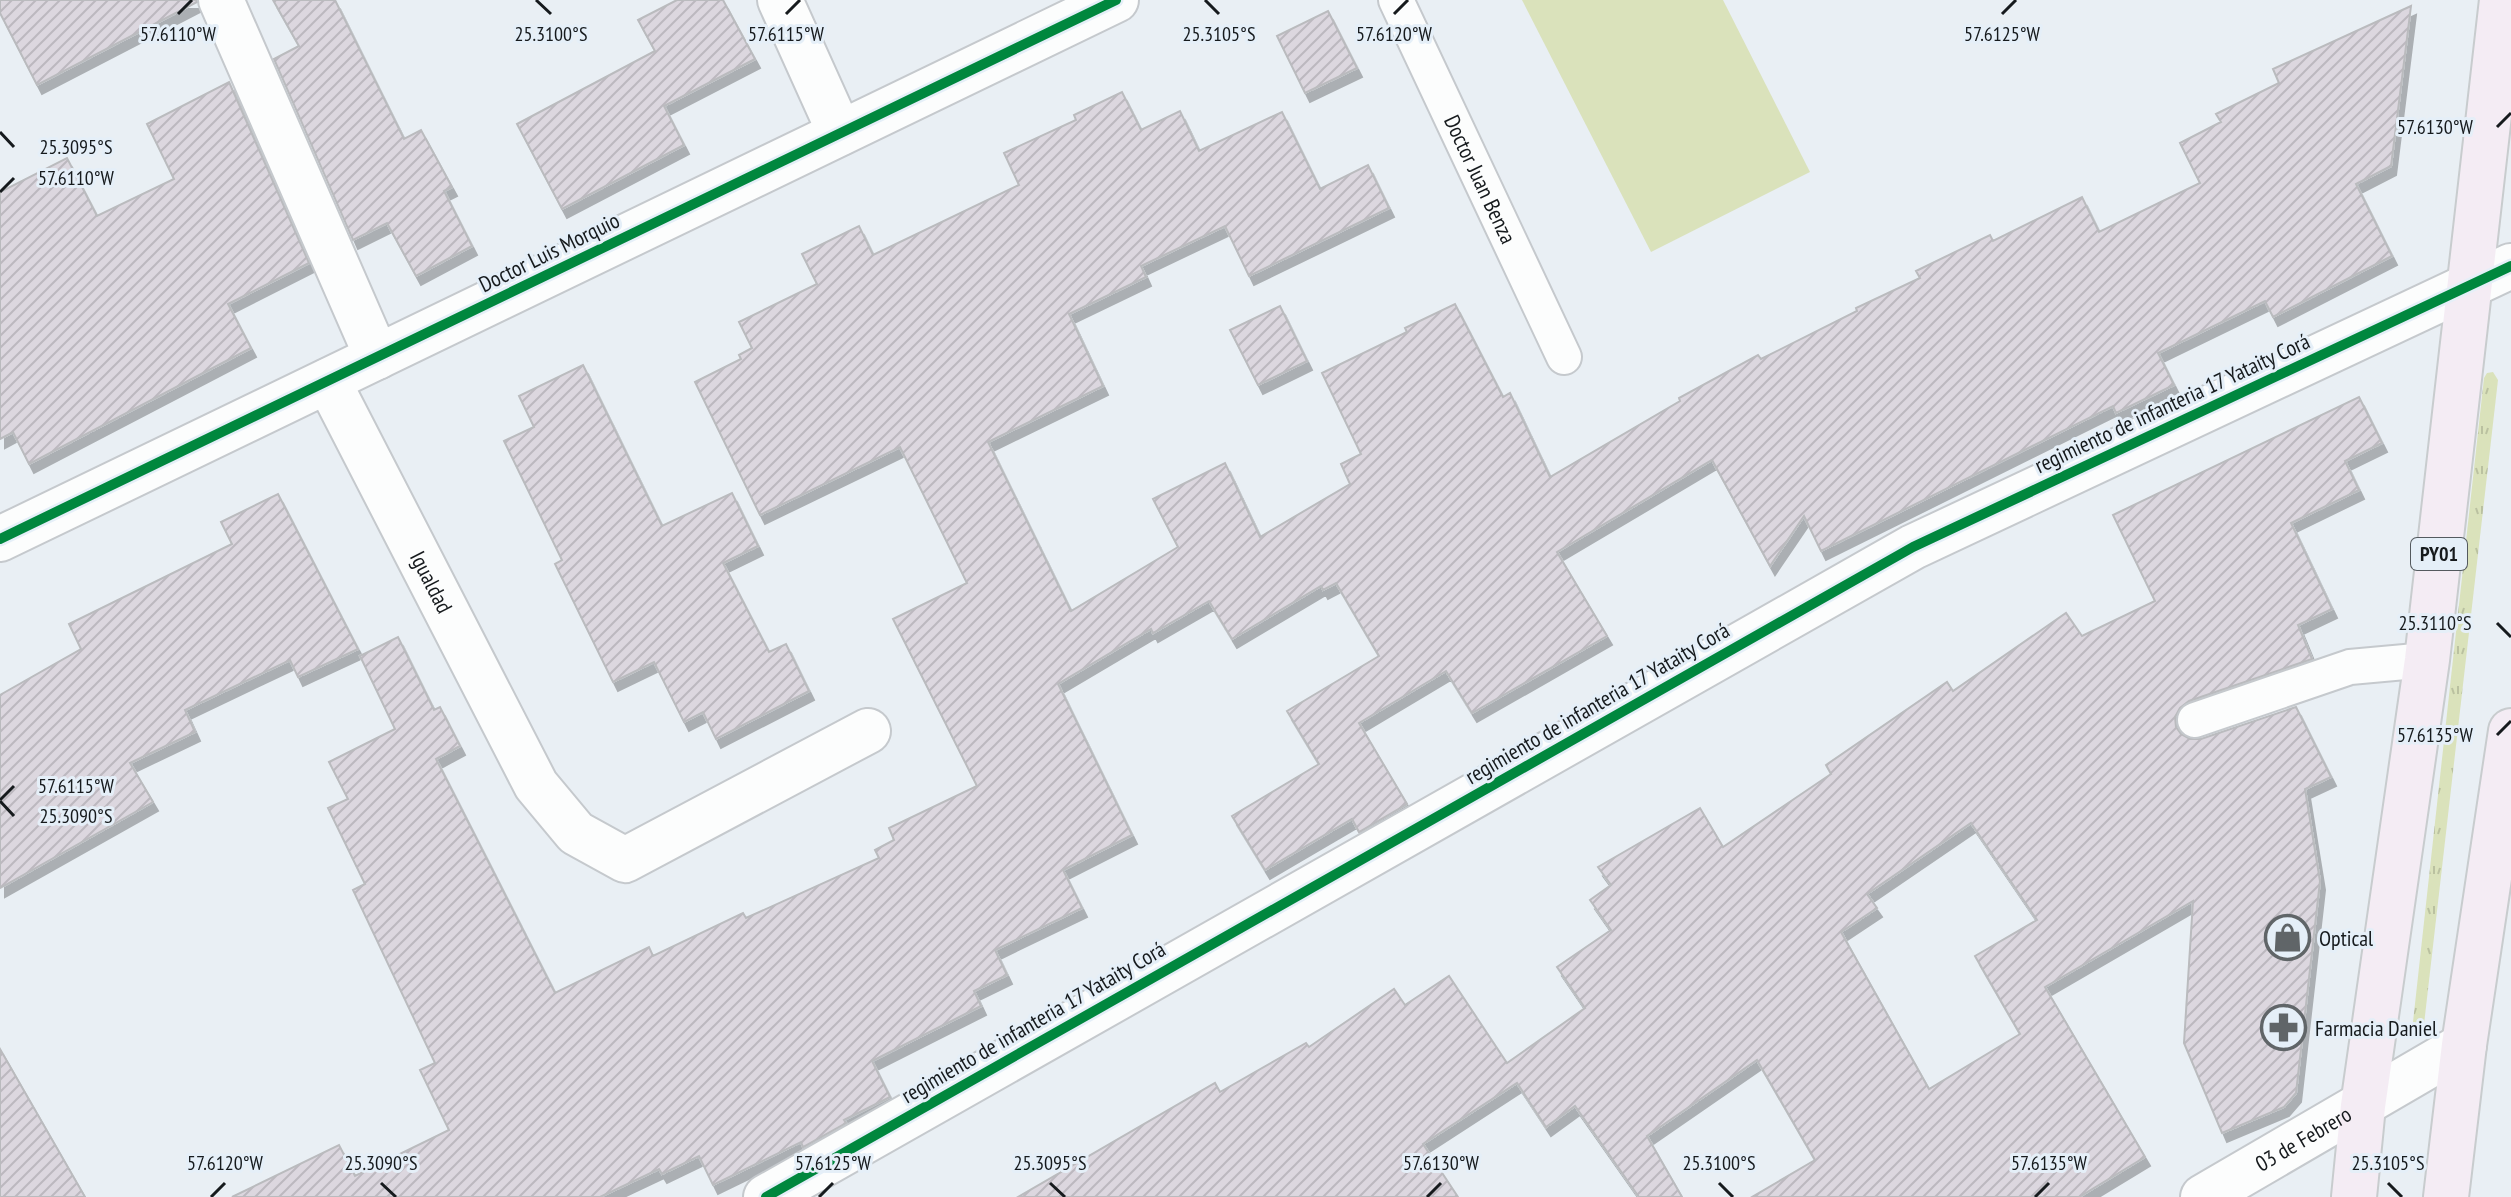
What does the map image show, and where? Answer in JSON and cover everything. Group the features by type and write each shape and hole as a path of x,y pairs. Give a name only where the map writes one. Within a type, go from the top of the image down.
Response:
{"highway":[{"name":"PY01","path":"2354,1197 2363,1106 2427,660 2502,0"},
{"path":"2446,1197 2464,1045 2511,731"}],"street":[{"path":"221,0 377,357"},
{"path":"780,0 840,133"},
{"name":"Doctor Luis Morquio","path":"0,539 1116,0"},
{"name":"regimiento de infanteria 17 Yataity Corá","path":"777,1194 1913,547 2511,266"},
{"name":"Igualdad","path":"328,381 536,785 576,833 625,860 868,731"},
{"name":"03 de Febrero","path":"2203,1197 2464,1045"}],"lane":[{"name":"Doctor Juan Benza","path":"1396,0 1564,357"},
{"path":"2195,720 2350,667 2427,660"}],"green space":[{"path":"1522,0 1723,0 1810,172 1651,252"},
{"path":"2493,372 2498,380 2423,1033 2415,1039 2412,1031 2484,378 2487,373"}],"building":[{"path":"0,0 197,2 37,85 0,13"},
{"path":"273,0 335,0 404,139 421,130 452,187 444,191 472,246 416,276 387,223 353,240 274,59 299,46"},
{"path":"677,0 723,0 755,59 664,106 684,145 562,209 517,124 655,51 638,20"},
{"path":"2411,6 2391,166 2356,184 2392,256 2273,317 2265,301 2158,353 2174,385 2116,413 2113,406 1821,551 1804,516 1770,566 1712,460 1557,552 1607,636 1472,713 1446,671 1359,723 1407,804 1359,832 1352,819 1265,870 1232,816 1319,764 1287,711 1379,656 1336,583 1323,590 1321,586 1232,639 1209,601 1153,633 1151,629 1058,684 1132,835 1063,870 1082,908 995,950 1007,975 974,991 981,1006 872,1061 890,1097 844,1120 846,1123 803,1147 801,1142 713,1185 699,1156 662,1174 659,1169 600,1197 232,1197 339,1145 355,1176 449,1130 420,1070 435,1063 353,890 365,884 328,808 348,799 329,762 395,729 360,656 398,637 434,710 440,707 460,746 436,759 555,993 649,947 653,956 743,913 746,918 879,858 875,850 894,840 889,828 977,786 893,619 967,583 900,447 760,515 695,382 741,359 739,355 752,348 739,322 817,284 802,254 859,226 873,255 1019,185 1004,153 1076,120 1074,115 1122,92 1141,130 1180,111 1199,151 1282,112 1320,189 1368,165 1389,208 1249,276 1225,226 1141,266 1146,277 1069,314 1103,386 988,442 1071,611 1178,547 1153,499 1225,463 1260,537 1350,484 1341,464 1361,454 1322,373 1407,332 1405,328 1455,304 1503,397 1510,393 1550,477 1680,401 1679,398 1758,355 1761,359 1920,278 1916,271 1990,235 1993,241 2082,197 2099,232 2200,183 2180,143 2221,122 2216,114 2279,83 2273,69"},
{"path":"1328,11 1357,68 1305,93 1277,36"},
{"path":"229,82 309,263 228,304 251,348 29,464 13,432 0,439 0,192 67,158 97,216 174,179 147,124"},
{"path":"1280,306 1307,361 1258,385 1230,330"},
{"path":"583,365 662,526 732,493 758,546 723,563 769,652 786,644 809,691 716,739 703,712 684,722 654,662 613,682 555,564 562,560 504,441 534,427 519,396"},
{"path":"2359,397 2382,443 2345,461 2359,490 2291,523 2332,609 2298,625 2312,659 2189,701 2175,717 2181,734 2190,739 2201,739 2296,707 2331,777 2305,789 2320,881 2296,1093 2284,1107 2222,1133 2184,1043 2193,901 2045,987 2145,1157 2079,1197 1752,1197 1815,1160 1757,1060 1647,1136 1682,1197 1639,1197 1575,1106 1546,1127 1517,1083 1423,1144 1458,1197 1018,1197 1215,1083 1220,1092 1306,1043 1309,1047 1394,989 1405,1005 1449,976 1507,1063 1585,1008 1557,967 1611,930 1590,900 1611,885 1598,867 1700,808 1723,847 1831,774 1826,765 1947,682 1953,691 2066,613 2082,636 2155,601 2113,515","holes":["1971,823 2037,920 1975,956 2020,1034 1929,1089 1841,932 1877,908 1867,894"]},
{"path":"278,494 358,649 298,677 290,660 185,710 195,732 130,763 153,802 0,888 0,695 81,649 69,624 232,544 221,522"},
{"path":"0,1049 85,1197 0,1197"}],"cycle path":[{"path":"0,539 1116,0"},
{"path":"766,1197 1913,547 2511,266"}],"place":[{"name":"Optical","path":"2288,938"},
{"name":"Farmacia Daniel","path":"2284,1028"}]}
